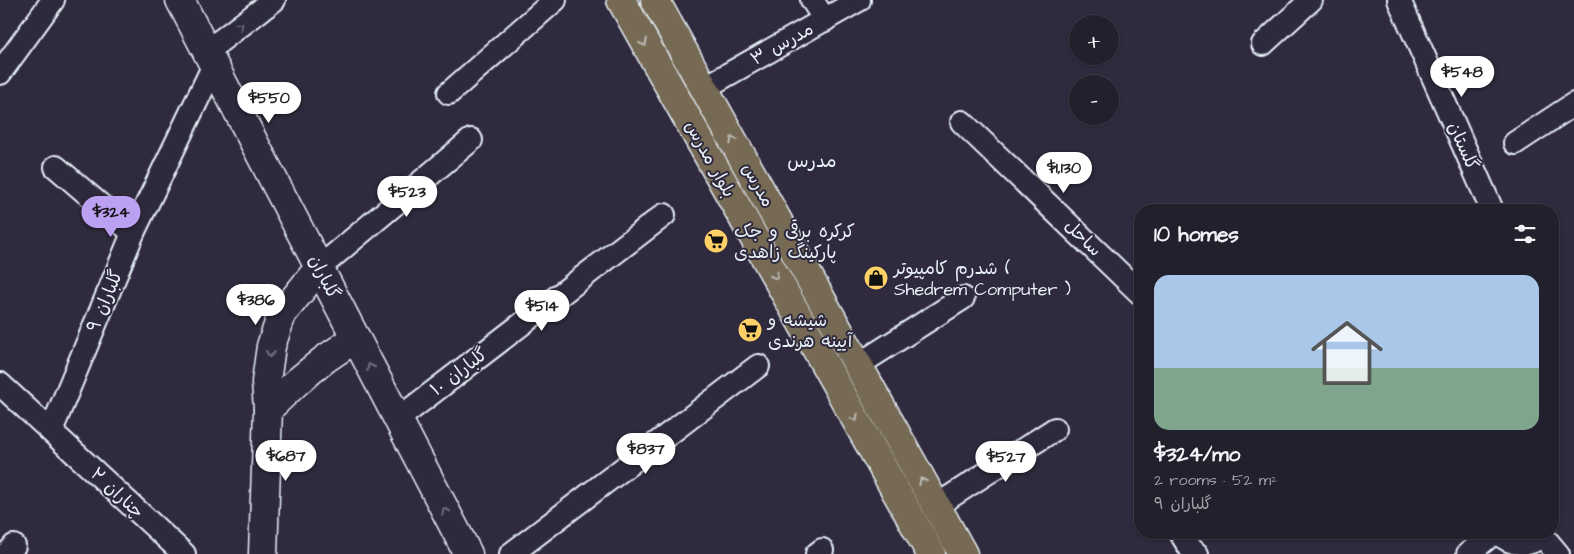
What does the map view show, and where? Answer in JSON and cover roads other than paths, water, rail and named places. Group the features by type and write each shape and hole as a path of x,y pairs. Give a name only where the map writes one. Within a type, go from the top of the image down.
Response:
{"main road":[{"name":"بلوار مدرس","path":"621,0 931,554"},
{"name":"مدرس","path":"655,0 963,554"},
{"path":"735,204 760,188"}],"street":[{"path":"0,73 8,46 53,0"},
{"name":"گلباران","path":"180,0 398,419 465,553"},
{"path":"210,58 274,0"},
{"path":"448,94 555,0"},
{"path":"812,0 825,20"},
{"name":"مدرس ۳","path":"704,88 860,0"},
{"path":"1263,44 1311,0"},
{"name":"گلستان","path":"1399,0 1489,204"},
{"name":"۹ گلباران","path":"51,431 133,233 210,58"},
{"path":"1514,143 1574,104"},
{"name":"ساحل","path":"962,122 1134,287"},
{"path":"264,554 268,409 266,382 271,346 282,314 319,268 471,140"},
{"path":"56,167 133,233"},
{"name":"گلباران ۱۰","path":"398,419 664,215"},
{"path":"858,365 962,298"},
{"path":"268,409 325,358 356,338"},
{"path":"511,554 758,366"},
{"name":"۲ چناران","path":"0,384 184,554"},
{"path":"936,506 1055,429"},
{"path":"1184,539 1197,554"},
{"path":"1468,554 1487,539"},
{"path":"1504,539 1516,544 1527,543 1537,539"},
{"path":"1546,539 1558,554"}],"place":[{"name":"کرکره برقی و جک پارکینگ زاهدی","path":"716,241"},
{"name":"شدرم کامپیوتر ( Shedrem Computer )","path":"876,278"},
{"name":"شیشه و آیینه هرندی","path":"750,330"}],"district":[{"name":"مدرس","path":"812,161"}]}
